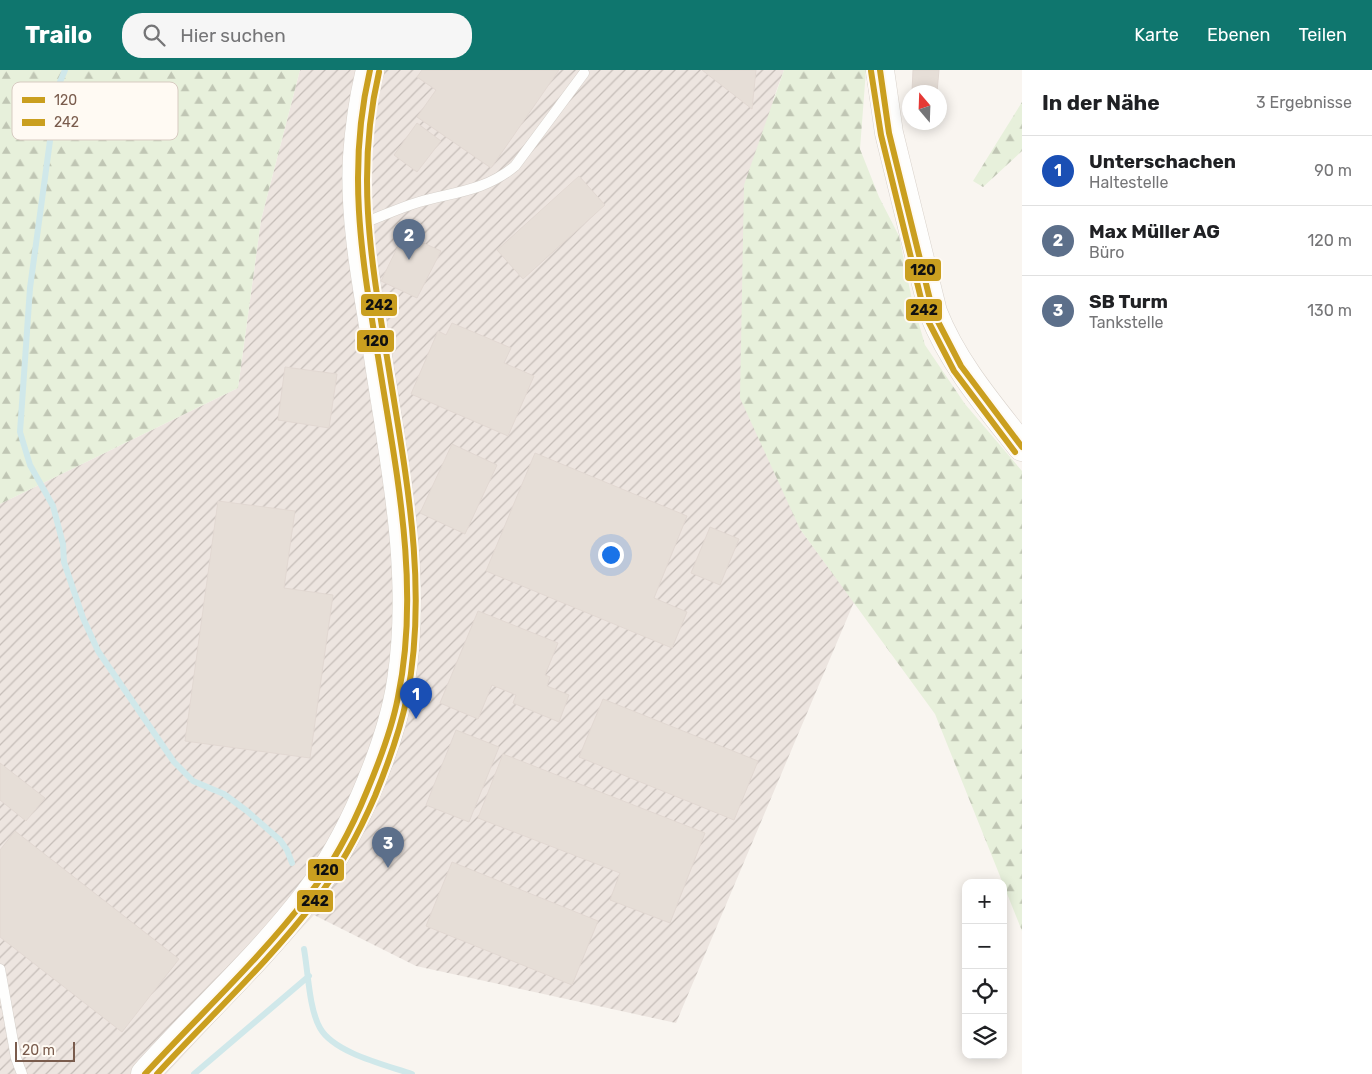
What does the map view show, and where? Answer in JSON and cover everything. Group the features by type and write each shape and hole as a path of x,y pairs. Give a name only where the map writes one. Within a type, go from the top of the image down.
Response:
{"main road":[{"path":"145,1074 263,951 309,894 345,842 381,760 396,706 401,682 406,631 402,513 360,225 357,160 360,119 370,70"},
{"path":"880,70 889,133 933,312 943,337 955,358 982,397 1022,447"}],"lane":[{"path":"360,225 417,203 482,187 500,179 515,166 584,73"},
{"path":"0,969 16,1058 22,1074"}],"shaded area":[{"path":"300,70 784,70 773,100 800,529 854,602 676,1023 416,966 314,915 166,1074 0,1074 0,504 238,388 261,220"}],"green space":[{"path":"0,70 300,70 261,220 238,388 0,504"},
{"path":"784,70 866,70 860,149 879,197 899,236 912,300 925,345 965,404 1022,471 1022,931 1007,894 1007,879 1001,879 935,714 800,529 740,398 744,185"},
{"path":"1022,102 1022,151 983,187 973,181"}],"building":[{"path":"422,70 559,70 491,168 417,117 436,90 417,77"},
{"path":"702,70 756,70 752,109"},
{"path":"913,70 939,70 938,85 912,85"},
{"path":"417,123 441,141 417,172 394,155"},
{"path":"579,176 605,205 523,279 497,250"},
{"path":"404,234 441,251 417,298 381,281"},
{"path":"452,323 511,348 504,363 534,376 508,436 411,394 438,331 446,335"},
{"path":"285,367 337,374 329,428 278,420"},
{"path":"452,444 497,465 465,534 420,513"},
{"path":"535,453 687,516 654,598 687,612 672,648 486,571"},
{"path":"218,501 295,511 284,588 333,595 310,758 185,741"},
{"path":"710,527 739,539 720,585 691,573"},
{"path":"478,611 558,643 545,675 550,677 547,686 569,695 559,722 513,703 516,695 492,685 478,719 440,703"},
{"path":"603,699 758,761 734,820 579,757"},
{"path":"456,730 499,747 469,822 426,805"},
{"path":"503,754 705,833 670,923 610,900 620,873 478,818"},
{"path":"0,763 45,798 26,821 0,800"},
{"path":"15,831 179,959 122,1032 0,937 0,850"},
{"path":"452,862 598,921 572,985 426,926"}],"waterway":[{"path":"60,82 65,70"},
{"path":"50,140 30,288 20,432 30,465 53,506 63,544 64,562 83,618 98,651 174,762 193,781 224,794 247,811 280,840 287,850 292,863"},
{"path":"304,949 313,1011 320,1028 327,1037 348,1051 412,1074"},
{"path":"194,1074 309,976"}],"transit line":[{"name":"120","path":"145,1074 269,943 326,871 361,805 385,744 398,697 407,617 407,576 404,536 400,495 363,260 358,186 363,109 370,70"},
{"name":"120","path":"880,70 889,133 933,312 961,366 1022,447"},
{"name":"242","path":"871,71 881,135 925,315 954,371 1015,452"},
{"name":"242","path":"157,1074 278,946 316,900 341,863 356,837 375,796 393,747 407,697 416,617 413,536 403,456 372,261 367,187 372,111 379,72"}],"place":[{"name":"Max Müller AG","path":"409,260"},
{"name":"Unterschachen","path":"416,719"},
{"name":"SB Turm","path":"388,868"}]}
